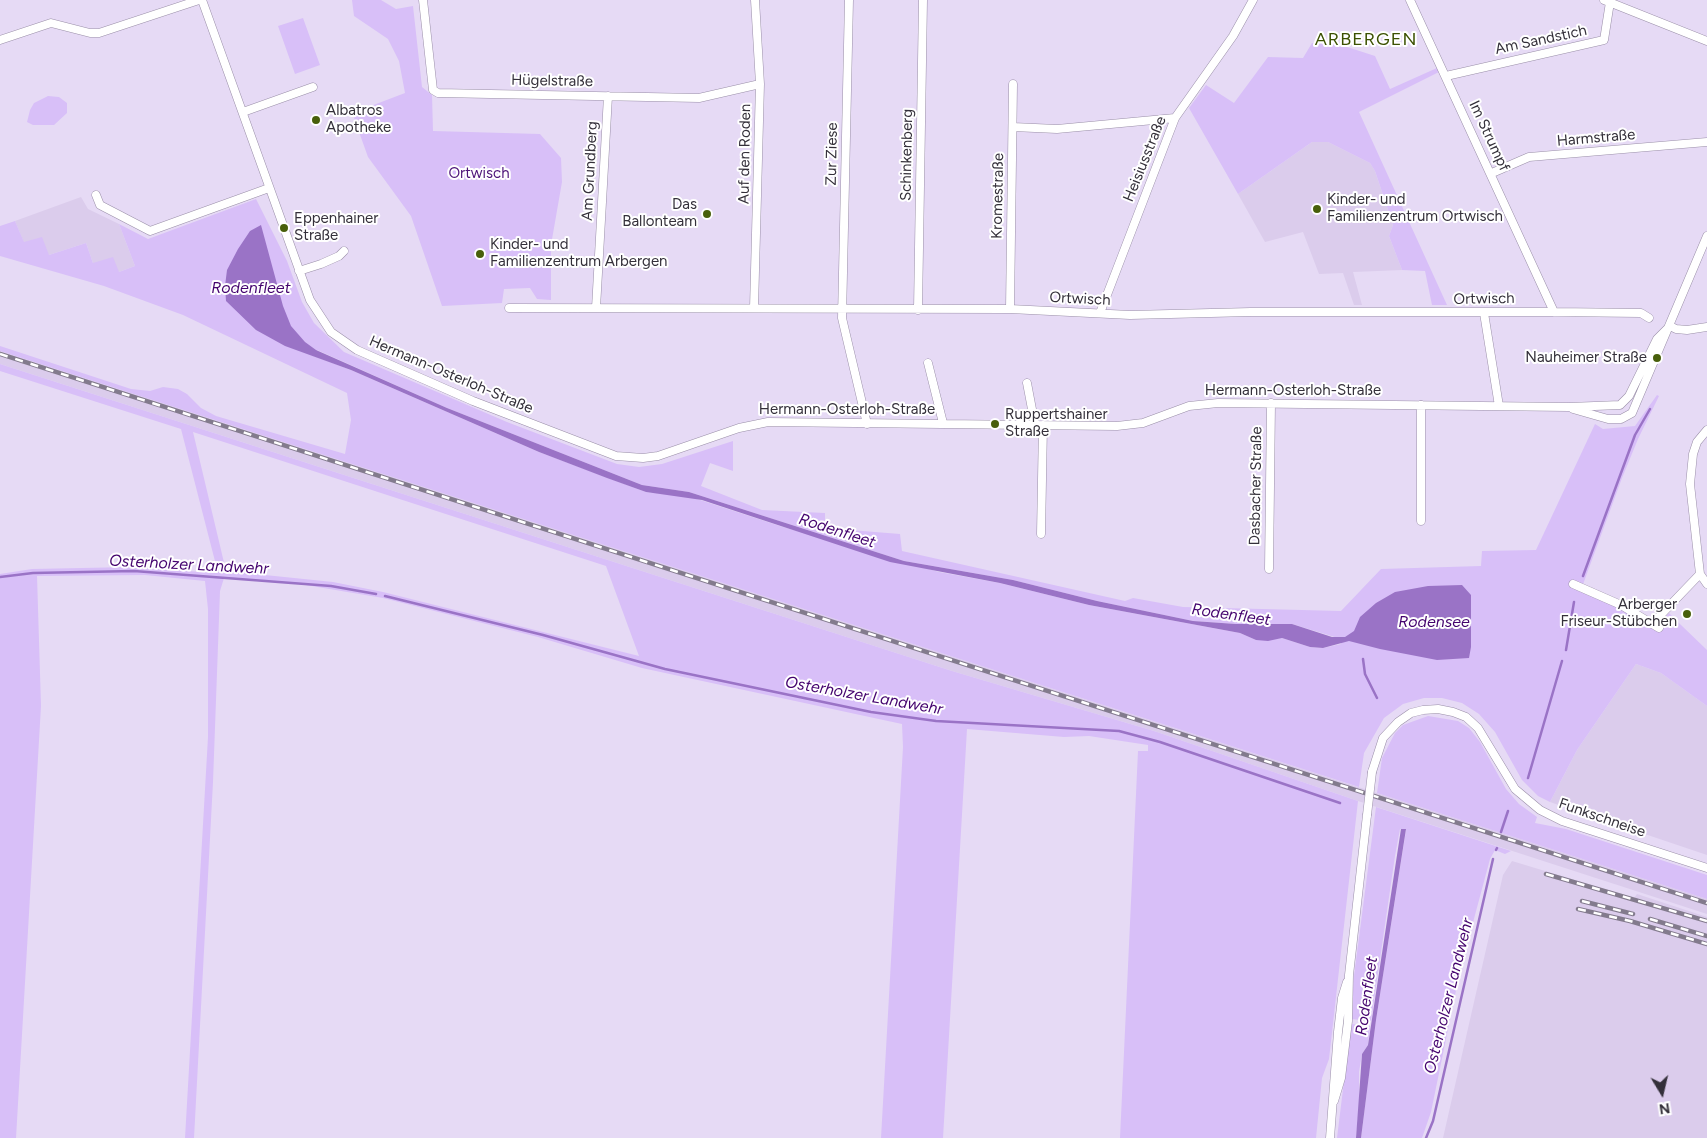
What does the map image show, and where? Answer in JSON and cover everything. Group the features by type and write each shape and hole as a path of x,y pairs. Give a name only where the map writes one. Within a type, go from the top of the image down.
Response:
{"street":[{"path":"0,40 51,22 90,33 100,33 200,0"},
{"name":"Hermann-Osterloh-Straße","path":"200,0 243,112 313,309 331,332 339,340 473,401 616,456 643,458 658,456 758,423 1133,425 1152,420 1171,411 1202,404 1620,406 1626,400 1657,339 1670,326"},
{"name":"Hügelstraße","path":"423,0 433,90 438,93 699,98 760,84"},
{"name":"Auf den Roden","path":"754,308 760,84 756,0"},
{"name":"Zur Ziese","path":"849,0 842,318 866,424"},
{"name":"Schinkenberg","path":"918,310 923,0"},
{"name":"Heisiusstraße","path":"1100,313 1175,118 1233,36 1253,0"},
{"name":"Im Strumpf","path":"1410,0 1492,173 1554,312"},
{"path":"1607,1 1707,41"},
{"name":"Am Sandstich","path":"1446,76 1604,40 1607,1"},
{"name":"Kromestraße","path":"1010,309 1013,84"},
{"path":"243,112 313,87"},
{"name":"Am Grundberg","path":"596,308 608,96"},
{"path":"1013,127 1058,129 1175,118"},
{"name":"Harmstraße","path":"1492,173 1529,158 1707,142"},
{"path":"96,195 100,205 150,231 269,188"},
{"path":"1707,236 1670,326 1687,330 1707,327"},
{"path":"299,271 321,264 339,256 344,251"},
{"name":"Ortwisch","path":"509,308 1010,309 1100,313 1554,312 1641,313 1649,318"},
{"path":"1484,313 1499,406"},
{"name":"Hermann-Osterloh-Straße","path":"1569,407 1608,420 1621,419 1632,413 1670,326"},
{"path":"928,363 943,423"},
{"path":"1028,383 1039,425 1041,534"},
{"name":"Dasbacher Straße","path":"1269,569 1271,403"},
{"path":"1421,405 1421,521"},
{"path":"1707,430 1697,442 1693,454 1690,484 1700,574 1707,584"},
{"path":"1573,584 1621,605 1656,626 1700,574"},
{"name":"Funkschneise","path":"1330,1138 1334,1101 1341,1078 1348,1021 1349,975 1372,772 1383,738 1398,722 1410,713 1438,709 1466,717 1481,731 1515,789 1540,810 1562,821 1707,868"}],"shaded area":[{"name":"Kinder- und Familienzentrum Ortwisch","path":"1312,142 1328,142 1370,163 1375,171 1393,225 1389,236 1402,270 1353,272 1362,305 1354,305 1343,273 1319,274 1303,232 1265,242 1238,194"},
{"path":"81,197 88,209 119,224 135,266 119,272 93,263 86,243 49,255 24,243 15,221"},
{"path":"0,351 1707,899 1707,914 1358,801 1154,731 952,671 0,364"},
{"path":"1636,664 1661,673 1707,706 1707,855 1550,802 1577,750"},
{"path":"1512,861 1634,898 1637,894 1707,917 1707,1138 1443,1138 1503,875"}],"green space":[{"path":"352,0 381,0 396,9 413,6 422,87 432,95 433,131 540,134 561,158 562,182 551,245 551,300 537,299 530,288 504,289 502,303 442,306 411,216 368,157 354,118 363,109 405,93 399,61 388,39 354,16"},
{"path":"303,18 320,65 295,74 278,26"},
{"path":"1312,43 1344,46 1375,56 1390,89 1437,68 1439,72 1359,112 1447,305 1432,305 1425,271 1402,270 1389,236 1393,225 1375,171 1370,163 1328,142 1312,142 1238,194 1189,108 1206,85 1234,103 1268,57 1303,58"},
{"path":"48,96 59,97 67,103 67,113 54,125 33,125 27,122 34,103"},
{"path":"256,199 287,261 302,302 314,323 344,352 507,422 617,464 639,467 662,464 733,441 733,471 710,463 701,486 762,510 825,513 825,528 900,534 902,551 1125,601 1133,598 1183,607 1341,611 1381,569 1481,566 1482,551 1536,550 1595,424 1603,429 1635,426 1657,395 1659,396 1622,478 1582,587 1657,625 1669,613 1707,650 1707,706 1661,673 1636,664 1577,750 1550,802 1538,796 1522,780 1495,732 1479,714 1462,703 1442,698 1424,698 1403,704 1384,718 1364,753 1359,787 0,351 0,346 131,389 150,391 163,387 178,389 187,394 201,408 216,416 345,454 351,420 347,393 183,315 104,286 0,256 0,226 15,221 24,242 42,237 49,255 86,243 93,263 113,257 119,272 135,266 119,224 148,239","holes":["317,350 447,408 642,485 689,492 904,561 1013,580 1097,601 1193,621 1236,624 1292,624 1338,638 1341,644 1323,648 1310,647 1282,638 1256,640 1240,633 1089,605 1000,583 939,572 780,526 688,496 646,492 539,452 351,370 314,356"]},
{"path":"0,364 952,671 1154,731 1358,801 1329,1059 1322,1078 1316,1138 1120,1138 1138,751 1148,751 1148,745 1089,736 1064,737 967,729 943,1138 881,1138 903,747 902,724 642,668 538,637 383,598 294,583 224,578 220,591 213,782 194,1138 185,1138 208,737 208,609 205,581 145,575 37,576 41,706 16,1138 0,1138 0,574 32,569 131,567 215,573 217,569 181,429 0,371","holes":["193,432 606,566 639,656 383,592 333,582 226,571"]},
{"path":"1428,716 1458,721 1469,728 1480,742 1506,789 1519,804 1537,817 1535,823 1566,829 1707,875 1707,899 1377,793 1382,758 1395,733 1403,725"},
{"path":"1376,807 1511,851 1505,854 1495,850 1490,859 1460,971 1431,1112 1422,1138 1361,1138 1376,1020 1406,830 1400,829 1395,856 1371,1021 1351,1019 1354,976"},
{"path":"1351,1024 1370,1026 1368,1045 1362,1054 1359,1072 1359,1107 1356,1138 1337,1138"}],"water":[{"name":"Rodensee","path":"261,225 283,306 291,326 305,342 316,350 447,408 642,485 689,492 904,561 1013,580 1097,601 1193,621 1236,624 1292,624 1332,637 1345,637 1354,631 1360,617 1376,603 1395,592 1428,586 1462,585 1471,595 1471,647 1469,658 1437,660 1349,641 1323,648 1310,647 1282,638 1268,641 1256,640 1240,633 1089,605 1000,583 890,562 702,500 646,492 539,452 351,370 285,346 256,330 226,301 225,286 227,270 238,249 250,231"},
{"path":"1401,829 1406,829 1376,1020 1361,1138 1356,1138 1362,1054 1368,1045"}],"waterway":[{"path":"1583,576 1635,435 1650,409"},
{"name":"Osterholzer Landwehr","path":"0,577 33,573 134,571 331,586 376,594"},
{"name":"Osterholzer Landwehr","path":"385,596 543,635 665,669 871,712 936,721 1119,731 1160,742 1340,803"},
{"path":"1566,650 1574,602"},
{"name":"Rodenfleet","path":"1363,659 1365,674 1377,698"},
{"path":"1528,778 1562,661"},
{"path":"1501,832 1508,811"},
{"name":"Osterholzer Landwehr","path":"1426,1138 1433,1121 1493,859"}],"railway":[{"path":"0,354 1707,903"},
{"path":"1546,874 1707,921"},
{"path":"1582,901 1633,914"},
{"path":"1578,909 1630,921 1707,944"},
{"path":"1650,919 1707,936"}],"place":[{"name":"Albatros Apotheke","path":"316,120"},
{"name":"Kinder- und Familienzentrum Ortwisch","path":"1317,209"},
{"name":"Das Ballonteam","path":"707,214"},
{"name":"Eppenhainer Straße","path":"284,228"},
{"name":"Kinder- und Familienzentrum Arbergen","path":"480,254"},
{"name":"Nauheimer Straße","path":"1657,358"},
{"name":"Ruppertshainer Straße","path":"995,424"},
{"name":"Arberger Friseur-Stübchen","path":"1687,614"}],"district":[{"name":"ARBERGEN","path":"1366,40"}]}
